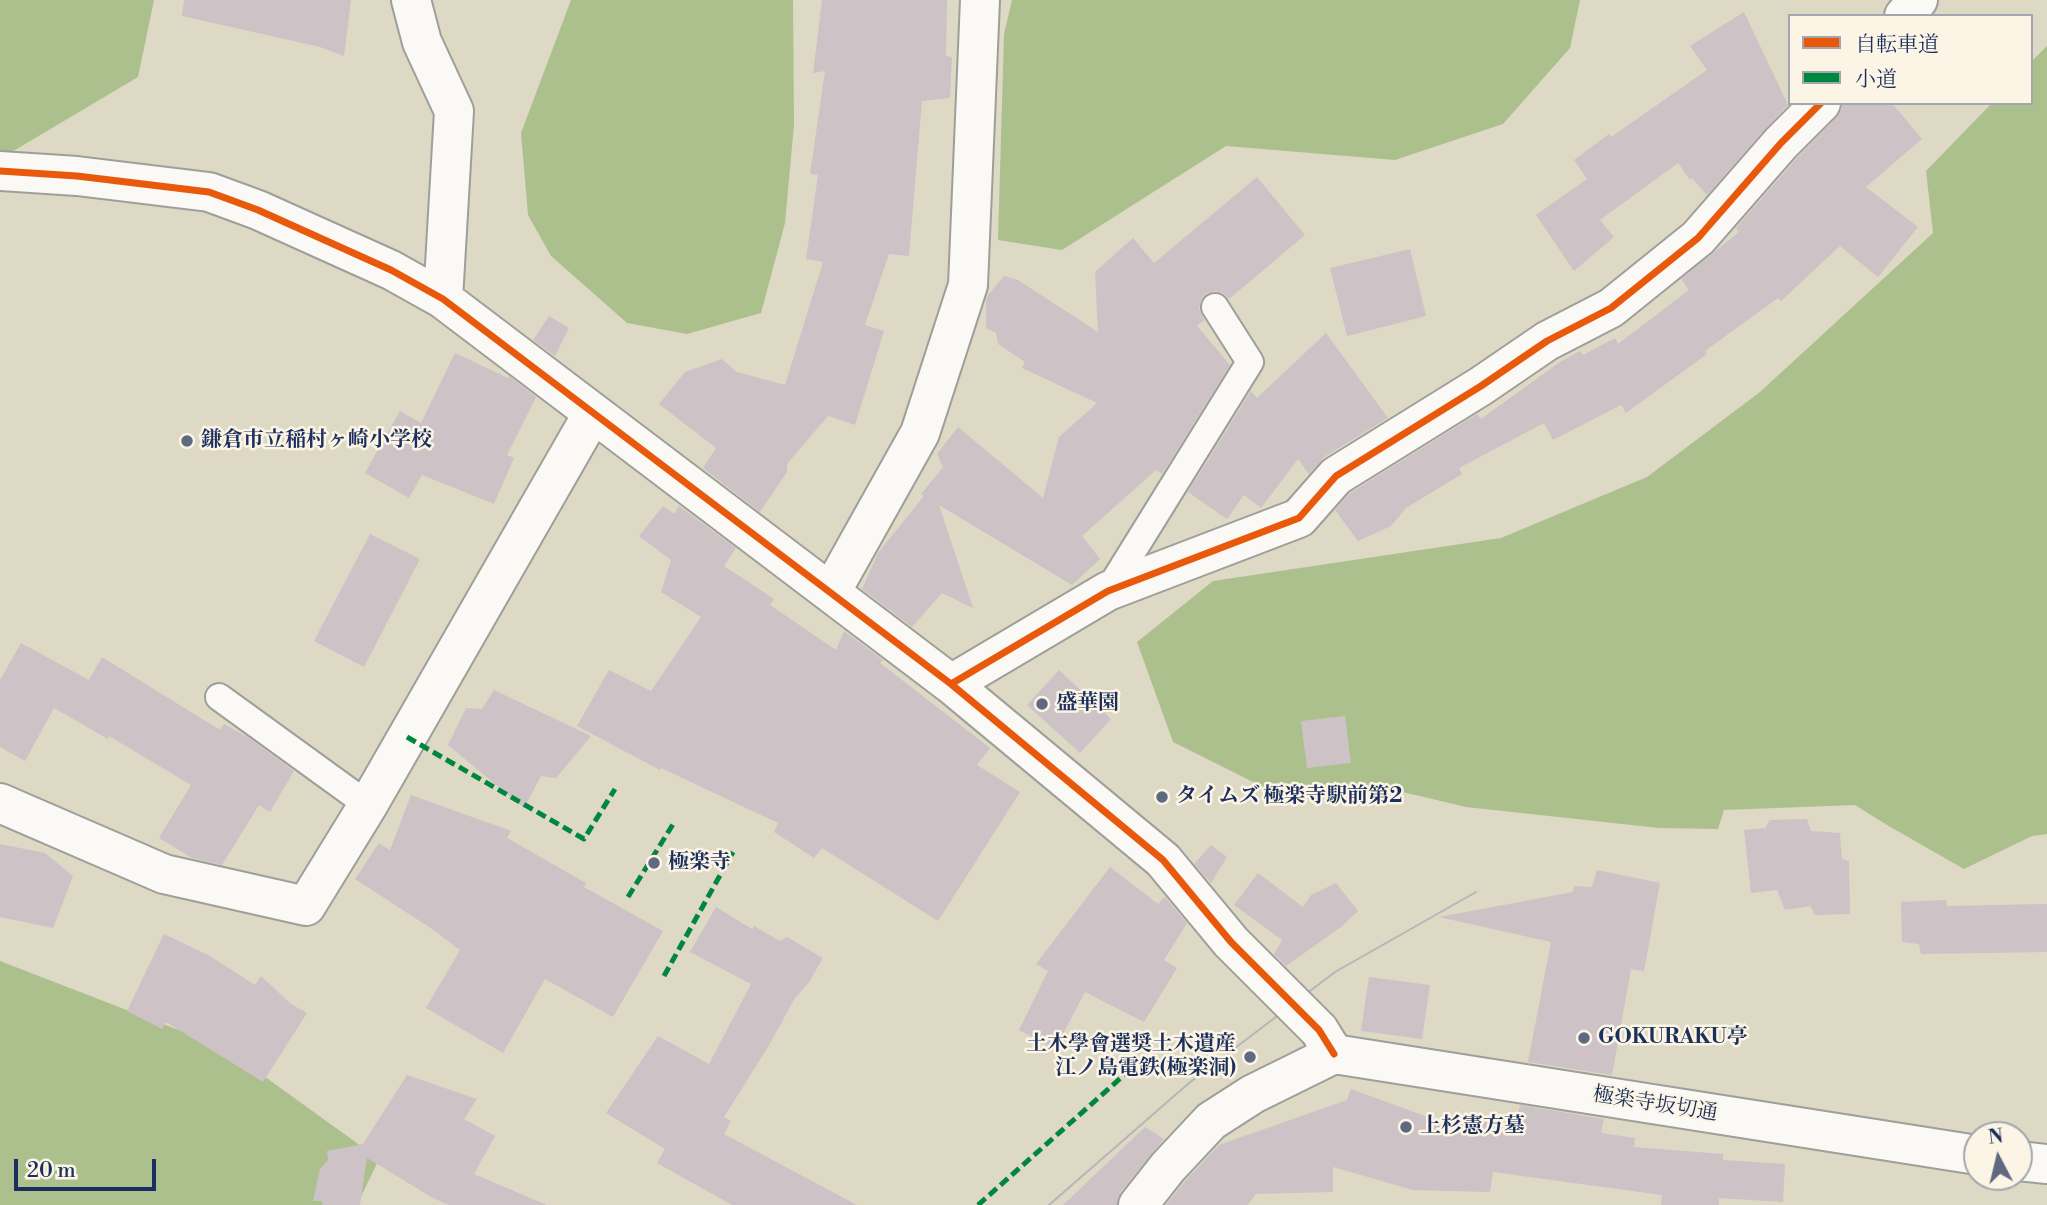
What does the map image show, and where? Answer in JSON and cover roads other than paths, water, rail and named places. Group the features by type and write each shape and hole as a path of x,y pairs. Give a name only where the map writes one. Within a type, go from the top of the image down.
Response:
{"street":[{"path":"411,0 422,42 454,111 443,299"},
{"path":"831,592 920,433 968,285 980,0"},
{"path":"1906,14 1919,0"},
{"path":"951,684 1108,591 1299,517 1336,476 1481,386 1547,341 1611,308 1698,238 1781,143 1819,105"},
{"path":"0,171 77,176 209,192 258,210 391,270 443,299 951,684 1163,860 1231,942 1326,1042 1211,1121 1168,1167 1138,1205"},
{"path":"0,803 164,874 306,906 368,805 593,413"},
{"name":"極楽寺坂切通","path":"1326,1042 1963,1153"}],"lane":[{"path":"1108,591 1251,362 1215,307"},
{"path":"219,697 368,805"}],"tram line":[{"path":"1049,1205 1189,1083 1335,972 1476,892"}],"place":[{"name":"鎌倉市立稲村ヶ崎小学校","path":"187,441"},
{"name":"盛華園","path":"1042,704"},
{"name":"タイムズ 極楽寺駅前第2","path":"1162,797"},
{"name":"極楽寺","path":"654,863"},
{"name":"GOKURAKU亭","path":"1584,1038"},
{"name":"土木學會選奨土木遺産 江ノ島電鉄(極楽洞)","path":"1250,1057"},
{"name":"上杉憲方墓","path":"1406,1127"}]}
